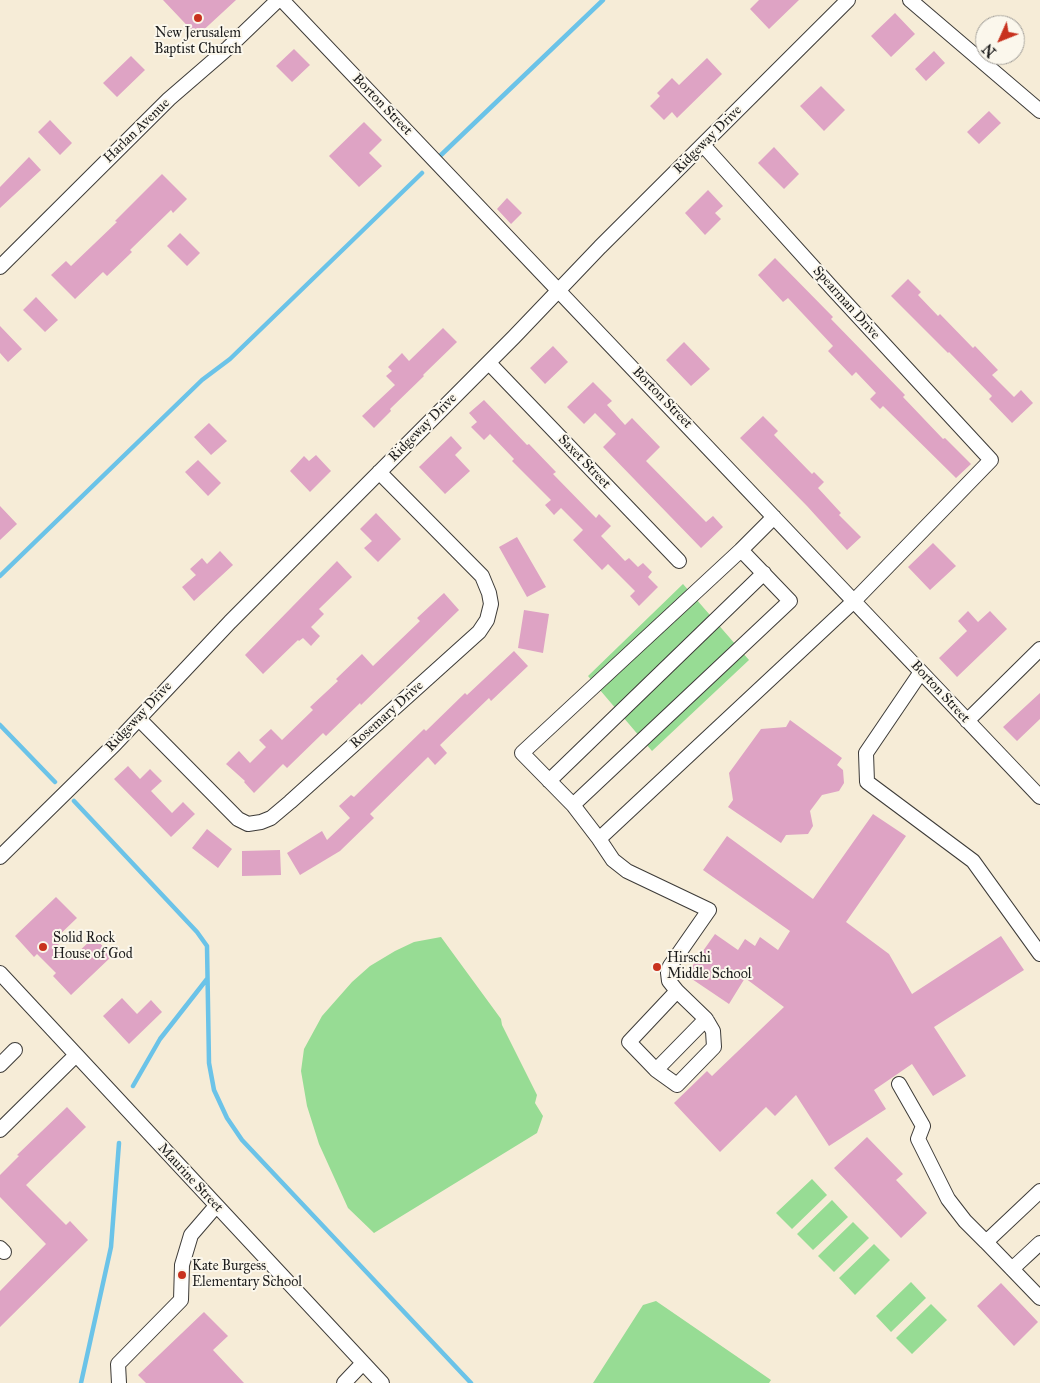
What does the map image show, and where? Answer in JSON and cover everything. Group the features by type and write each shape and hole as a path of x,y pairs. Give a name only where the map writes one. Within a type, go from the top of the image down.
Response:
{"street":[{"name":"Harlan Avenue","path":"0,267 169,99 228,48 278,0"},
{"name":"Borton Street","path":"282,0 1040,797"},
{"name":"Ridgeway Drive","path":"0,857 139,719 230,622 848,0"},
{"path":"910,0 1040,111"},
{"name":"Spearman Drive","path":"703,145 991,460 854,601"},
{"name":"Saxet Street","path":"488,363 679,561"},
{"name":"Rosemary Drive","path":"139,719 238,819 248,824 262,822 271,818 297,796 479,632 487,620 491,604 489,592 482,576 379,472"},
{"path":"677,991 628,1042 656,1070 677,1085 714,1048 713,1031 706,1019 677,991 669,980 668,973 670,966 709,910 627,871 613,860 573,805 522,753 741,550 774,516"},
{"path":"573,805 790,600 741,550"},
{"path":"549,781 764,573"},
{"path":"599,839 854,601"},
{"path":"968,721 1040,649"},
{"path":"921,672 866,753 867,782 973,861 1040,954"},
{"name":"Maurine Street","path":"0,973 382,1383"},
{"path":"656,1070 706,1019"},
{"path":"0,1065 15,1050"},
{"path":"0,1130 76,1056"},
{"path":"899,1084 923,1126 918,1139 948,1199 965,1221 1038,1294"},
{"path":"986,1242 1040,1191"},
{"path":"119,1383 118,1364 181,1300 182,1265 191,1235 216,1206"},
{"path":"1012,1269 1040,1243"},
{"path":"344,1383 363,1363"}],"green space":[{"path":"683,584 749,660 652,751 588,676"},
{"path":"441,937 501,1019 502,1025 537,1095 535,1103 543,1116 537,1133 374,1233 348,1208 319,1144 307,1106 301,1071 304,1049 322,1016 352,982 370,966 414,942"},
{"path":"812,1179 827,1195 792,1229 776,1213"},
{"path":"832,1200 848,1217 813,1250 797,1234"},
{"path":"853,1222 869,1238 834,1272 818,1256"},
{"path":"874,1244 890,1260 855,1295 839,1278"},
{"path":"911,1282 926,1298 891,1332 876,1316"},
{"path":"656,1301 771,1380 769,1383 593,1383 643,1305"},
{"path":"931,1304 947,1320 912,1354 896,1338"}],"building":[{"name":"New Jerusalem Baptist Church","path":"163,0 236,0 197,36"},
{"path":"759,0 799,0 769,29 750,9"},
{"path":"895,13 915,34 891,57 871,36"},
{"path":"294,49 310,65 292,82 276,66"},
{"path":"934,51 945,63 926,81 915,69"},
{"path":"131,56 145,70 117,97 103,83"},
{"path":"707,58 722,74 677,118 672,112 664,120 650,106 660,96 657,93 672,78 679,85"},
{"path":"821,86 845,110 824,131 800,106"},
{"path":"989,111 1001,123 979,144 967,132"},
{"path":"50,120 72,143 60,155 38,132"},
{"path":"364,122 382,140 369,153 382,166 359,187 329,156"},
{"path":"774,147 799,174 784,189 758,163"},
{"path":"29,157 41,170 0,208 0,187"},
{"path":"162,174 187,199 173,213 171,210 130,250 132,252 107,276 103,272 75,299 51,275 66,261 71,266 117,222 115,221"},
{"path":"708,190 723,206 715,213 721,219 705,235 685,213"},
{"path":"507,198 522,213 511,224 497,209"},
{"path":"180,233 200,253 187,266 167,246"},
{"path":"775,258 905,395 903,397 943,439 945,438 971,464 956,478 883,406 880,409 870,399 876,393 856,372 852,376 828,351 833,346 788,298 783,302 758,275"},
{"path":"908,279 921,292 918,295 938,316 940,314 973,348 975,346 998,370 992,375 1014,397 1021,390 1033,403 1012,423 989,399 992,396 891,296"},
{"path":"36,297 58,320 45,332 23,310"},
{"path":"0,326 22,349 8,362 0,353"},
{"path":"443,328 457,342 390,409 391,411 374,428 362,416 395,385 386,376 392,371 388,367 402,353 409,361"},
{"path":"684,342 710,369 691,386 666,360"},
{"path":"553,346 568,362 545,384 530,368"},
{"path":"593,382 612,401 607,405 625,425 632,418 660,447 646,461 706,522 713,516 723,527 701,548 603,447 616,434 595,413 584,424 567,407"},
{"path":"484,400 556,472 553,474 596,518 599,514 611,526 601,536 625,561 629,558 638,567 643,563 652,572 648,577 658,587 639,606 630,596 635,591 608,564 602,570 573,540 583,530 561,508 554,515 545,505 551,500 512,461 514,459 490,434 484,440 471,427 477,422 469,413"},
{"path":"763,416 778,431 774,435 812,474 814,472 824,482 818,488 841,513 839,515 861,537 847,550 740,438"},
{"path":"209,423 227,441 211,455 194,437"},
{"path":"451,436 462,448 455,455 470,471 445,494 419,467"},
{"path":"316,455 331,471 310,492 290,471 304,456 309,461"},
{"path":"198,460 221,483 208,496 185,472"},
{"path":"0,506 17,524 0,540"},
{"path":"376,513 401,539 378,562 364,548 372,541 360,529"},
{"path":"517,537 546,587 527,597 499,547"},
{"path":"933,543 956,566 930,590 908,567"},
{"path":"220,551 233,565 194,601 182,587 196,575 190,569 202,558 207,564"},
{"path":"337,561 352,577 319,609 324,614 311,627 320,636 311,646 303,638 298,640 263,674 245,655"},
{"path":"444,593 459,610 361,705 360,703 326,736 323,733 287,768 283,764 254,793 245,781 226,764 239,751 250,763 266,747 259,740 271,729 282,740 313,710 310,707 338,681 336,679 362,654 373,666 420,621 417,618"},
{"path":"524,610 549,614 543,653 518,648"},
{"path":"968,611 978,622 990,611 1007,629 957,677 939,658 967,631 958,621"},
{"path":"514,651 528,666 491,701 489,698 440,745 447,753 435,765 428,757 370,814 374,818 340,851 300,875 287,853 322,831 327,840 350,818 339,806 351,795 354,797 424,729 426,731 465,693 467,695"},
{"path":"1040,693 1040,719 1017,741 1003,727"},
{"path":"790,720 842,758 837,765 843,770 844,783 839,791 822,795 810,811 813,826 808,834 786,835 781,843 728,807 733,800 729,773 761,729 786,727"},
{"path":"128,766 140,779 150,769 162,781 151,791 172,813 183,802 195,814 171,837 114,779"},
{"path":"873,814 906,836 846,922 889,954 912,994 1001,936 1024,970 934,1027 966,1076 933,1096 912,1064 874,1090 886,1109 829,1146 796,1095 775,1116 766,1107 720,1152 674,1103 707,1071 712,1076 784,1007 745,978 729,1004 686,975 715,934 738,950 745,939 755,946 760,937 778,950 790,931 703,870 727,836 813,899"},
{"path":"207,829 232,849 218,868 192,848"},
{"path":"280,850 281,875 242,876 242,851"},
{"name":"Solid Rock House of God","path":"56,897 77,918 54,940 72,958 94,937 112,956 71,995 53,976 56,973 37,954 34,957 15,936"},
{"path":"122,998 137,1014 151,1000 162,1012 129,1044 103,1016"},
{"path":"67,1107 86,1127 26,1185 66,1225 70,1221 88,1240 0,1327 0,1291 46,1244 0,1197 0,1175 19,1156 17,1155"},
{"path":"867,1137 903,1174 896,1180 927,1213 901,1238 834,1168"},
{"path":"1001,1283 1038,1322 1014,1346 977,1306"},
{"path":"204,1312 228,1336 213,1350 244,1383 146,1383 138,1375"}],"waterway":[{"path":"441,155 603,0"},
{"path":"0,576 202,380 230,359 422,173"},
{"path":"0,725 55,782"},
{"path":"74,801 197,932 207,946 209,1063 214,1090 227,1118 242,1140 471,1383"},
{"path":"133,1086 160,1039 207,979"},
{"path":"81,1383 111,1247 119,1143"}],"place":[{"name":"New Jerusalem Baptist Church","path":"198,18"},
{"name":"Solid Rock House of God","path":"43,947"},
{"name":"Hirschi Middle School","path":"657,967"},
{"name":"Kate Burgess Elementary School","path":"182,1275"}]}
